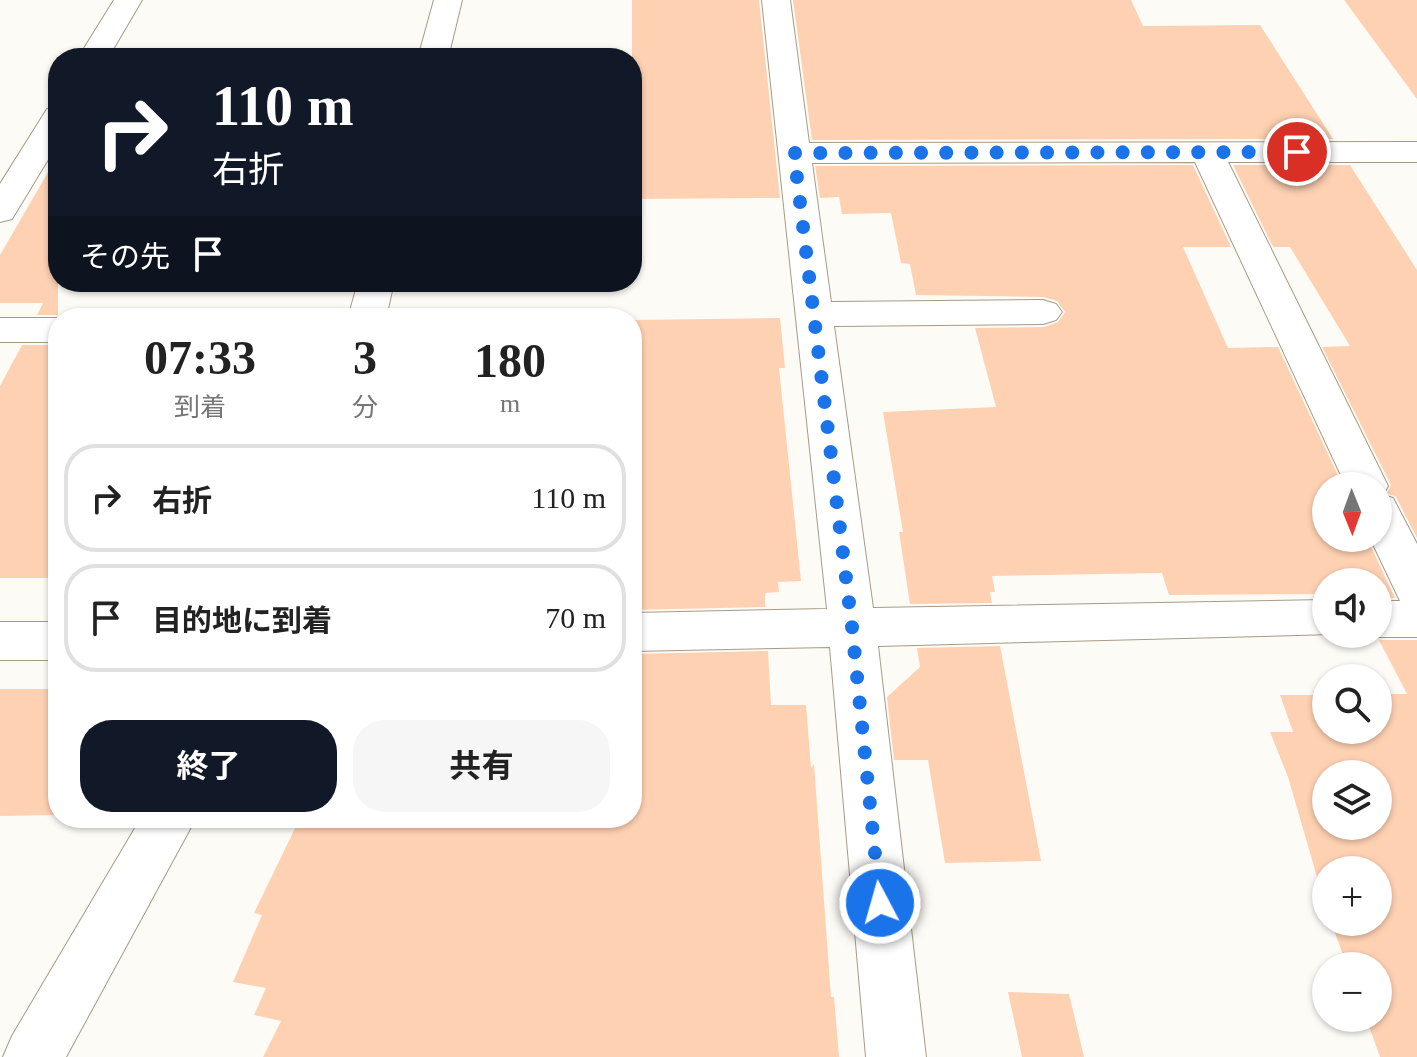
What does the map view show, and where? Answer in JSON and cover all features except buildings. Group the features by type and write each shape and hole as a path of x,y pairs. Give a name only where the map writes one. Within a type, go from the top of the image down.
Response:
{"street":[{"path":"99,48 128,0"},
{"path":"436,48 448,0"},
{"path":"776,0 852,627 896,1057"},
{"path":"0,212 48,133"},
{"path":"1207,152 1360,472"},
{"path":"794,153 1417,152"},
{"path":"814,314 1043,312"},
{"path":"0,330 48,330"},
{"path":"1392,538 1417,590"},
{"path":"642,632 1312,618"},
{"path":"1392,619 1417,619"},
{"path":"0,641 48,641"},
{"path":"33,1057 164,828"}],"route":[{"path":"880,903 852,627 794,153 1297,152"}]}
